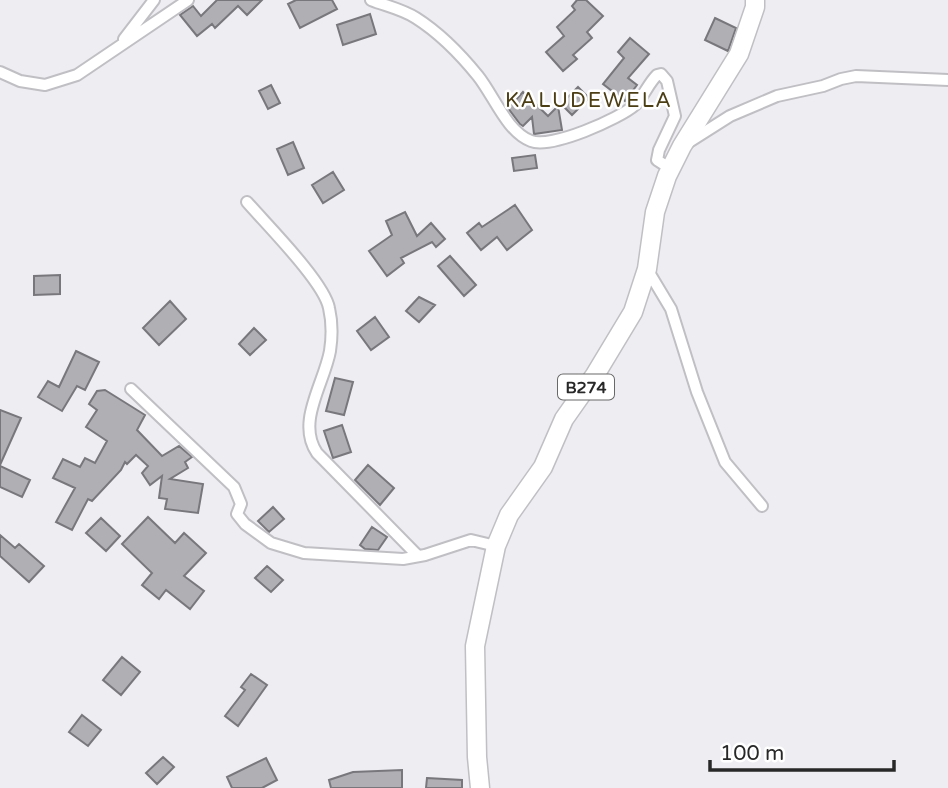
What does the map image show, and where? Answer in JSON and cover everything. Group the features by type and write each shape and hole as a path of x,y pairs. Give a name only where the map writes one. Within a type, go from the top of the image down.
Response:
{"main road":[{"name":"B274","path":"480,788 475,646 496,546 509,515 543,467 564,419 633,312 647,270 655,212 671,169 682,146 739,54 755,0"}],"street":[{"path":"119,45 154,0"},
{"path":"0,72 20,81 45,85 77,75 188,0"},
{"path":"371,0 416,18 443,40 477,76 514,129 529,141 540,144 592,127 622,113 640,99 657,75 662,74 667,81 675,116 657,160 671,169"},
{"path":"682,146 716,123 777,96 823,86 841,79 856,76 948,80"},
{"path":"247,202 318,285 329,305 330,350 309,419 310,443 418,556"},
{"path":"647,270 671,309 697,392 725,462 762,506"},
{"path":"131,389 234,488 241,504 237,514 245,524 271,543 304,553 404,559 471,540 496,546"}],"building":[{"path":"217,0 262,0 247,15 238,6 215,28 212,24 197,36 180,15 193,6 201,16"},
{"path":"296,0 332,0 337,9 300,28 288,4"},
{"path":"577,0 586,0 603,16 587,32 592,38 573,55 577,59 563,71 546,52 564,36 557,27 575,10 572,6"},
{"path":"370,14 376,34 343,45 337,25"},
{"path":"715,18 736,28 728,51 705,40"},
{"path":"630,38 649,54 628,78 637,85 625,101 603,84 624,58 618,52"},
{"path":"271,85 280,103 268,109 259,91"},
{"path":"578,87 589,98 572,115 561,104"},
{"path":"523,92 548,116 558,106 562,130 534,134 532,117 523,126 520,124 508,108"},
{"path":"293,142 304,168 288,175 277,149"},
{"path":"535,155 537,168 514,171 512,158"},
{"path":"333,172 344,190 323,203 312,185"},
{"path":"515,205 532,230 507,250 497,237 481,250 467,233 479,223 482,227"},
{"path":"405,212 417,236 431,223 445,239 436,247 432,242 401,258 404,263 387,276 369,251 392,235 386,221"},
{"path":"450,256 476,285 464,296 438,266"},
{"path":"60,275 60,294 34,295 34,276"},
{"path":"419,297 435,305 419,322 406,311"},
{"path":"170,301 186,319 159,345 143,328"},
{"path":"375,317 389,337 371,350 357,331"},
{"path":"254,328 266,340 250,355 239,344"},
{"path":"76,351 99,362 85,390 77,386 62,411 38,397 48,381 59,387"},
{"path":"335,378 353,382 344,415 326,411"},
{"path":"105,390 145,415 137,430 162,456 179,446 192,457 185,462 188,468 170,479 203,484 198,513 165,509 167,499 159,498 162,476 150,485 142,473 148,466 136,455 127,464 125,462 121,470 92,501 88,499 72,530 56,522 75,488 53,478 63,459 80,467 85,458 95,463 107,441 86,427 97,410 89,404 97,391"},
{"path":"0,410 21,418 0,465"},
{"path":"342,425 351,452 333,458 324,431"},
{"path":"368,465 394,488 380,505 355,480"},
{"path":"0,466 30,480 22,497 0,487"},
{"path":"273,507 284,519 269,532 258,521"},
{"path":"148,517 175,543 184,533 206,553 184,576 204,591 190,609 166,590 159,599 142,585 152,573 122,544"},
{"path":"101,518 120,536 106,551 86,533"},
{"path":"372,527 387,537 378,550 365,549 360,545"},
{"path":"0,535 15,548 19,544 44,566 29,582 0,556"},
{"path":"267,566 283,580 271,592 255,578"},
{"path":"122,657 140,672 121,695 103,680"},
{"path":"251,674 267,685 238,726 225,716 245,690 241,687"},
{"path":"82,715 101,730 88,746 69,732"},
{"path":"163,757 174,767 157,784 146,773"},
{"path":"266,758 277,780 262,788 232,788 227,777"},
{"path":"402,770 402,788 331,788 329,780 353,772"},
{"path":"427,778 462,780 462,788 426,788"}],"district":[{"name":"KALUDEWELA","path":"589,100"}]}
